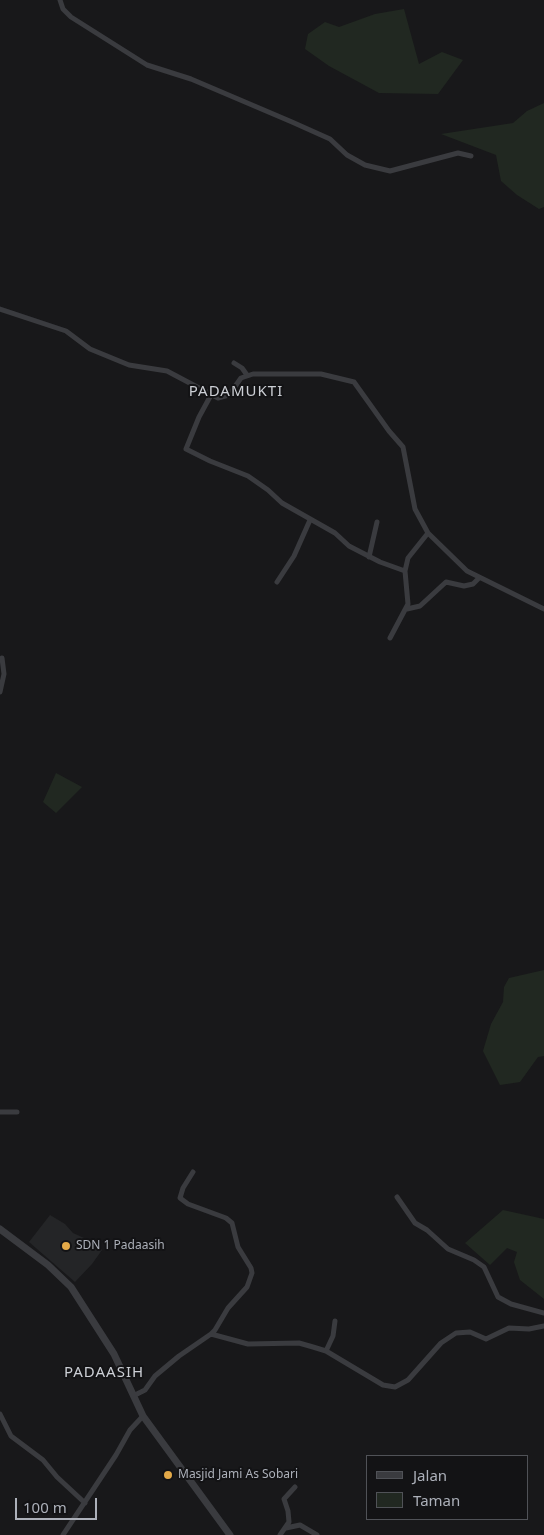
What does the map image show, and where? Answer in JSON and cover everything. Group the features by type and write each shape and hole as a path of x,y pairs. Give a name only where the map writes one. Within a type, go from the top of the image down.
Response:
{"street":[{"path":"60,0 63,9 71,17 147,64 191,79 330,139 348,155 365,165 390,171 458,153 470,156"},
{"path":"0,310 66,331 90,348 129,365 168,371 218,398 225,397 241,378 247,375 321,374 354,382 389,431 403,446 415,509 428,533 467,571 544,609"},
{"path":"234,363 242,368 247,375"},
{"path":"211,395 198,418 186,449 248,476 282,503 335,533 349,546 369,557 405,572"},
{"path":"277,582 290,562 310,520"},
{"path":"369,557 377,522"},
{"path":"390,638 407,609 405,572 408,558 428,533"},
{"path":"407,609 420,606 446,582 464,586 473,584 479,578"},
{"path":"0,692 4,674 2,658"},
{"path":"0,1112 17,1112"},
{"path":"133,1396 145,1390 155,1376 215,1330 228,1308 247,1287 252,1273 238,1247 232,1223 226,1218 188,1204 180,1198 183,1188 193,1172"},
{"path":"397,1197 417,1225 426,1230 448,1249 474,1260 484,1267 498,1297 511,1304 544,1314"},
{"path":"0,1229 48,1265 71,1288 114,1354 143,1416 230,1535"},
{"path":"326,1351 333,1336 335,1321"},
{"path":"210,1334 248,1344 299,1343 326,1351 383,1385 395,1387 408,1380 441,1343 456,1333 470,1332 486,1339 509,1328 529,1329 544,1326"},
{"path":"0,1414 11,1436 40,1457 85,1503"},
{"path":"63,1535 130,1430 143,1416"},
{"path":"280,1535 286,1528 288,1511 284,1499 295,1487"},
{"path":"286,1528 300,1525 317,1535"}],"shaded area":[{"name":"SDN 1 Padaasih","path":"50,1215 65,1224 73,1233 95,1243 102,1250 75,1282 29,1242"}],"green space":[{"path":"404,9 419,64 442,52 463,60 438,94 379,93 329,66 305,49 308,34 325,22 339,27 375,14"},
{"path":"544,103 544,207 539,209 517,195 501,181 496,155 441,134 513,123 527,111"},
{"path":"56,773 82,787 56,813 43,802"},
{"path":"544,970 544,1056 538,1057 520,1082 500,1085 483,1051 491,1024 503,1002 504,987 509,978"},
{"path":"503,1210 544,1219 544,1299 520,1280 514,1262 517,1252 507,1248 490,1265 465,1243"}],"place":[{"name":"SDN 1 Padaasih","path":"66,1246"},
{"name":"Masjid Jami As Sobari","path":"168,1475"}],"district":[{"name":"PADAMUKTI","path":"236,392"},
{"name":"PADAASIH","path":"104,1373"}]}
